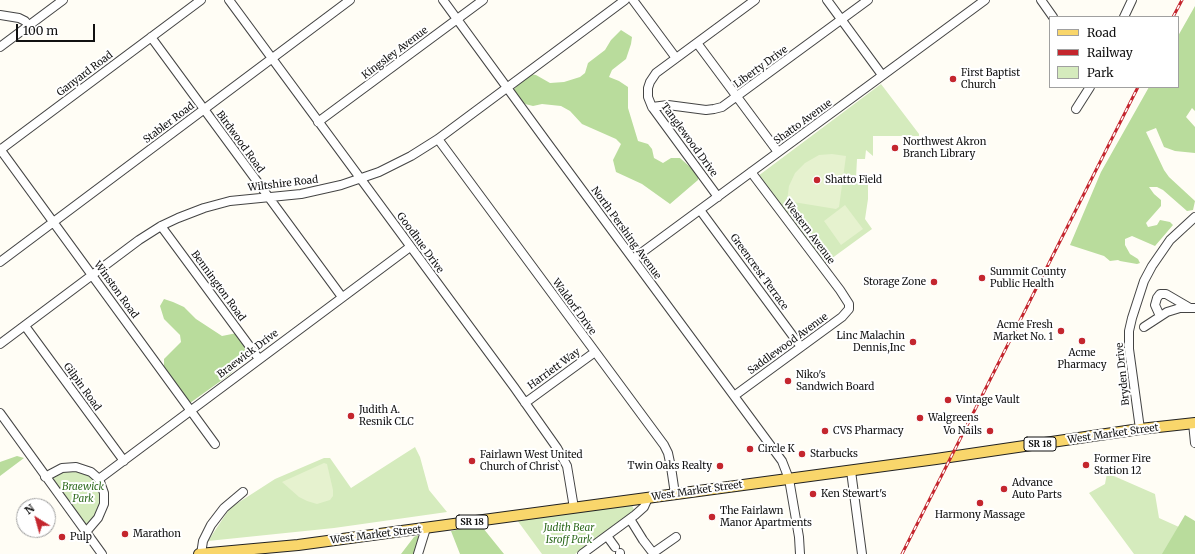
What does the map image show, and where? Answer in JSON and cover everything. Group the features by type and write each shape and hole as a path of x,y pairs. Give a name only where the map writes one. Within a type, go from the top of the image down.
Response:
{"main road":[{"name":"West Market Street","path":"200,554 298,545 851,471 1140,429 1194,423"}],"street":[{"path":"0,47 64,0"},
{"name":"Ganyard Road","path":"0,150 201,0"},
{"name":"Goodhue Drive","path":"229,0 564,458 574,508"},
{"name":"Stabler Road","path":"0,262 350,0"},
{"name":"North Pershing Avenue","path":"443,0 782,461 789,479 799,538 800,554"},
{"name":"Kingsley Avenue","path":"318,122 483,0"},
{"name":"Wiltshire Road","path":"0,344 139,240 161,226 185,215 221,203 248,198 301,194 324,190 360,179 396,164 438,139 626,0"},
{"path":"633,0 676,58"},
{"name":"Tanglewood Drive","path":"718,197 652,107 648,97 648,88 656,73 755,0"},
{"path":"827,0 882,75"},
{"name":"Liberty Drive","path":"652,107 668,105 706,110 722,107 868,0"},
{"name":"Shatto Avenue","path":"633,259 985,0"},
{"path":"1041,0 1052,16"},
{"path":"1124,16 1131,0"},
{"path":"0,15 19,18 25,21 29,26"},
{"name":"Birdwood Road","path":"151,38 342,297"},
{"path":"697,43 778,152"},
{"path":"1076,109 1089,88"},
{"name":"Waldorf Drive","path":"438,139 664,446 669,457 675,494"},
{"name":"Winston Road","path":"0,150 215,444"},
{"name":"Western Avenue","path":"751,172 849,304"},
{"name":"Greencrest Terrace","path":"700,210 801,347"},
{"name":"Bryden Drive","path":"1140,429 1130,349 1132,318 1143,283 1152,266 1170,240 1195,217"},
{"name":"Bennington Road","path":"161,226 259,359"},
{"name":"Braewick Drive","path":"99,479 410,247"},
{"path":"1160,316 1155,305 1155,301 1160,294 1166,294 1193,308"},
{"name":"Saddlewood Avenue","path":"734,396 845,315 849,309 849,304"},
{"path":"1144,327 1167,312 1180,308 1193,308"},
{"name":"Gilpin Road","path":"25,326 124,461"},
{"name":"Harriett Way","path":"525,403 595,352"},
{"path":"0,413 102,554"},
{"path":"1194,423 1195,442"},
{"path":"45,477 62,468 76,467 91,472 99,479 104,493 104,504 98,518 86,532"},
{"path":"851,471 862,554"},
{"path":"200,554 203,541 211,525 224,508 244,492"},
{"path":"582,554 630,519 644,507 648,498"},
{"path":"630,519 653,553 676,537"},
{"path":"418,554 426,528"},
{"path":"607,536 618,551"}],"green space":[{"path":"1195,6 1195,111 1192,108 1186,117 1195,127 1195,153 1175,151 1164,147 1156,128 1146,132 1164,170 1169,177 1195,201 1193,210 1187,211 1163,190 1157,187 1149,187 1161,200 1161,206 1146,223 1148,227 1157,225 1160,220 1170,222 1173,225 1155,246 1132,236 1125,239 1125,245 1130,254 1138,259 1140,263 1137,264 1118,260 1110,261 1104,256 1070,245 1101,172 1148,88 1179,88 1179,34"},
{"path":"621,30 632,37 631,44 626,59 612,70 609,77 628,87 628,108 638,141 648,144 652,149 654,158 663,163 671,158 680,158 698,174 698,180 670,204 642,184 616,172 613,160 621,144 616,139 582,124 570,111 561,106 542,104 533,106 525,104 512,91 529,74 536,75 550,83 564,82 580,77 585,73 588,63 605,50 611,40"},
{"path":"881,84 919,136 873,136 873,156 866,150 865,159 857,159 856,178 864,178 864,184 868,184 868,199 865,219 872,229 824,264 758,176"},
{"name":"Shatto Field","path":"832,154 846,156 839,207 836,209 787,201 789,186 795,173 805,163 819,155"},
{"path":"845,205 863,229 841,245 824,221"},
{"path":"164,299 184,307 196,319 222,336 237,333 250,356 229,375 190,403 164,366 164,359 181,342 180,335 164,319 160,306"},
{"path":"415,447 420,457 429,490 447,512 334,528 208,541 230,508 275,479 324,458 330,458 351,488"},
{"path":"17,456 24,458 0,476 0,462"},
{"path":"324,463 327,464 333,490 333,496 330,500 317,504 307,501 299,497 282,482"},
{"name":"Braewick Park","path":"74,469 91,476 98,482 100,490 101,503 94,518 86,525 50,477 62,471"},
{"path":"1107,473 1155,494 1159,518 1179,527 1163,554 1134,554 1089,493 1105,484"},
{"name":"Judith Bear Isroff Park","path":"632,505 634,510 633,512 575,554 542,554 517,520"},
{"path":"1185,515 1195,521 1195,554 1162,554"},
{"path":"478,526 483,528 504,554 460,554 451,531"},
{"path":"418,535 419,540 414,554 401,554 414,537"}],"railway":[{"path":"1174,16 1182,0"},
{"path":"902,554 1137,88"}],"place":[{"name":"First Baptist Church","path":"953,79"},
{"name":"Northwest Akron Branch Library","path":"895,148"},
{"name":"Shatto Field","path":"817,180"},
{"name":"Summit County Public Health","path":"982,278"},
{"name":"Storage Zone","path":"934,282"},
{"name":"Acme Fresh Market No. 1","path":"1061,331"},
{"name":"Acme Pharmacy","path":"1082,341"},
{"name":"Linc Malachin Dennis,Inc","path":"913,342"},
{"name":"Niko's Sandwich Board","path":"788,381"},
{"name":"Vintage Vault","path":"948,400"},
{"name":"Judith A. Resnik CLC","path":"351,416"},
{"name":"Walgreens","path":"920,418"},
{"name":"CVS Pharmacy","path":"825,431"},
{"name":"Vo Nails","path":"990,431"},
{"name":"Circle K","path":"750,449"},
{"name":"Starbucks","path":"802,454"},
{"name":"Fairlawn West United Church of Christ","path":"472,461"},
{"name":"Former Fire Station 12","path":"1086,465"},
{"name":"Twin Oaks Realty","path":"720,466"},
{"name":"Advance Auto Parts","path":"1004,489"},
{"name":"Ken Stewart's","path":"813,494"},
{"name":"Harmony Massage","path":"980,503"},
{"name":"The Fairlawn Manor Apartments","path":"712,517"},
{"name":"Marathon","path":"125,534"},
{"name":"Pulp","path":"62,537"}]}
